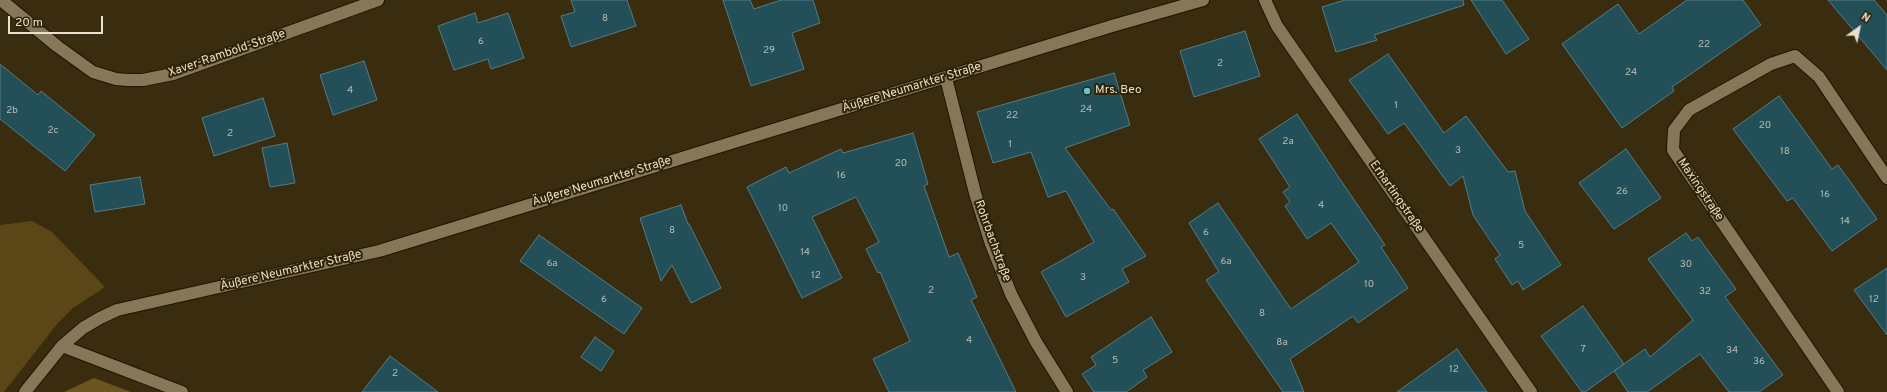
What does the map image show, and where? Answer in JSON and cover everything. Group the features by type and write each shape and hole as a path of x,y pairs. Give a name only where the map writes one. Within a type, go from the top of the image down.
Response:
{"street":[{"name":"Xaver-Rambold-Straße","path":"0,0 57,46 93,72 116,79 143,80 173,74 378,0"},
{"name":"Äußere Neumarkter Straße","path":"25,392 62,346 89,325 117,310 379,251 1203,0"},
{"name":"Erhartingstraße","path":"1265,0 1277,26 1531,392"},
{"name":"Maxingstraße","path":"1838,392 1673,150 1674,130 1689,110 1771,64 1795,56 1819,77 1887,178"},
{"name":"Rohrbachstraße","path":"946,78 975,193 991,244 1011,294 1036,342 1067,392"},
{"path":"62,346 182,392"}],"shaded area":[{"path":"32,221 52,232 105,287 73,308 57,324 4,392 0,392 0,225"},
{"path":"94,378 131,392 64,392"}],"building":[{"path":"571,0 627,0 636,26 571,47 561,16 575,12"},
{"path":"723,0 750,0 754,9 781,0 813,0 820,23 792,33 804,69 751,86"},
{"path":"1345,0 1463,0 1464,5 1374,35 1377,40 1336,52 1322,7"},
{"path":"1471,0 1502,0 1529,39 1506,54"},
{"path":"1687,0 1743,0 1761,25 1672,87 1674,91 1622,128 1562,44 1618,4 1639,34"},
{"path":"1828,0 1874,0 1887,15 1887,70"},
{"path":"475,13 478,23 508,13 524,58 491,69 488,59 454,70 438,26"},
{"path":"1245,31 1260,76 1194,97 1180,51"},
{"path":"1388,54 1444,133 1466,116 1508,172 1515,171 1525,211 1561,265 1523,290 1518,281 1512,285 1495,259 1500,255 1473,215 1463,176 1450,186 1404,123 1388,134 1349,80"},
{"path":"364,61 377,100 333,115 320,75"},
{"path":"0,64 38,95 41,91 95,135 65,171 0,119"},
{"path":"1114,73 1130,125 1065,148 1111,210 1113,209 1146,256 1122,269 1129,282 1066,317 1041,272 1094,242 1066,191 1048,197 1031,152 993,163 977,112"},
{"path":"1779,96 1832,169 1838,165 1877,219 1832,251 1793,198 1787,201 1733,129"},
{"path":"263,98 275,136 214,156 202,118"},
{"path":"1297,114 1385,245 1381,247 1408,288 1358,323 1353,316 1290,359 1304,392 1283,392 1206,280 1219,272 1189,223 1218,203 1291,309 1359,262 1331,223 1307,239 1285,206 1290,202 1283,192 1290,187 1259,139"},
{"path":"913,133 928,184 924,186 949,257 958,253 977,297 971,300 1016,392 889,392 873,359 910,341 880,272 878,273 866,249 879,242 856,197 812,217 842,278 802,298 747,187 786,167 789,173 841,149 843,153"},
{"path":"287,143 295,183 270,187 262,148"},
{"path":"1626,149 1661,198 1614,229 1579,183"},
{"path":"140,177 145,204 95,212 90,185"},
{"path":"681,205 688,224 721,288 691,303 672,265 661,281 640,218"},
{"path":"1686,233 1692,241 1698,237 1736,289 1725,297 1783,375 1759,392 1729,392 1700,354 1647,392 1628,392 1614,371 1645,349 1650,357 1693,320 1648,259"},
{"path":"539,235 642,308 624,334 520,261"},
{"path":"1887,268 1887,335 1854,290"},
{"path":"1583,306 1624,364 1585,392 1582,392 1541,336"},
{"path":"1151,317 1172,352 1143,370 1147,377 1126,392 1094,392 1082,374 1096,365 1091,357"},
{"path":"595,337 614,351 601,371 581,357"},
{"path":"1457,349 1487,392 1397,392"},
{"path":"390,356 438,392 362,392"}],"place":[{"name":"Mrs. Beo","path":"1087,91"}]}
